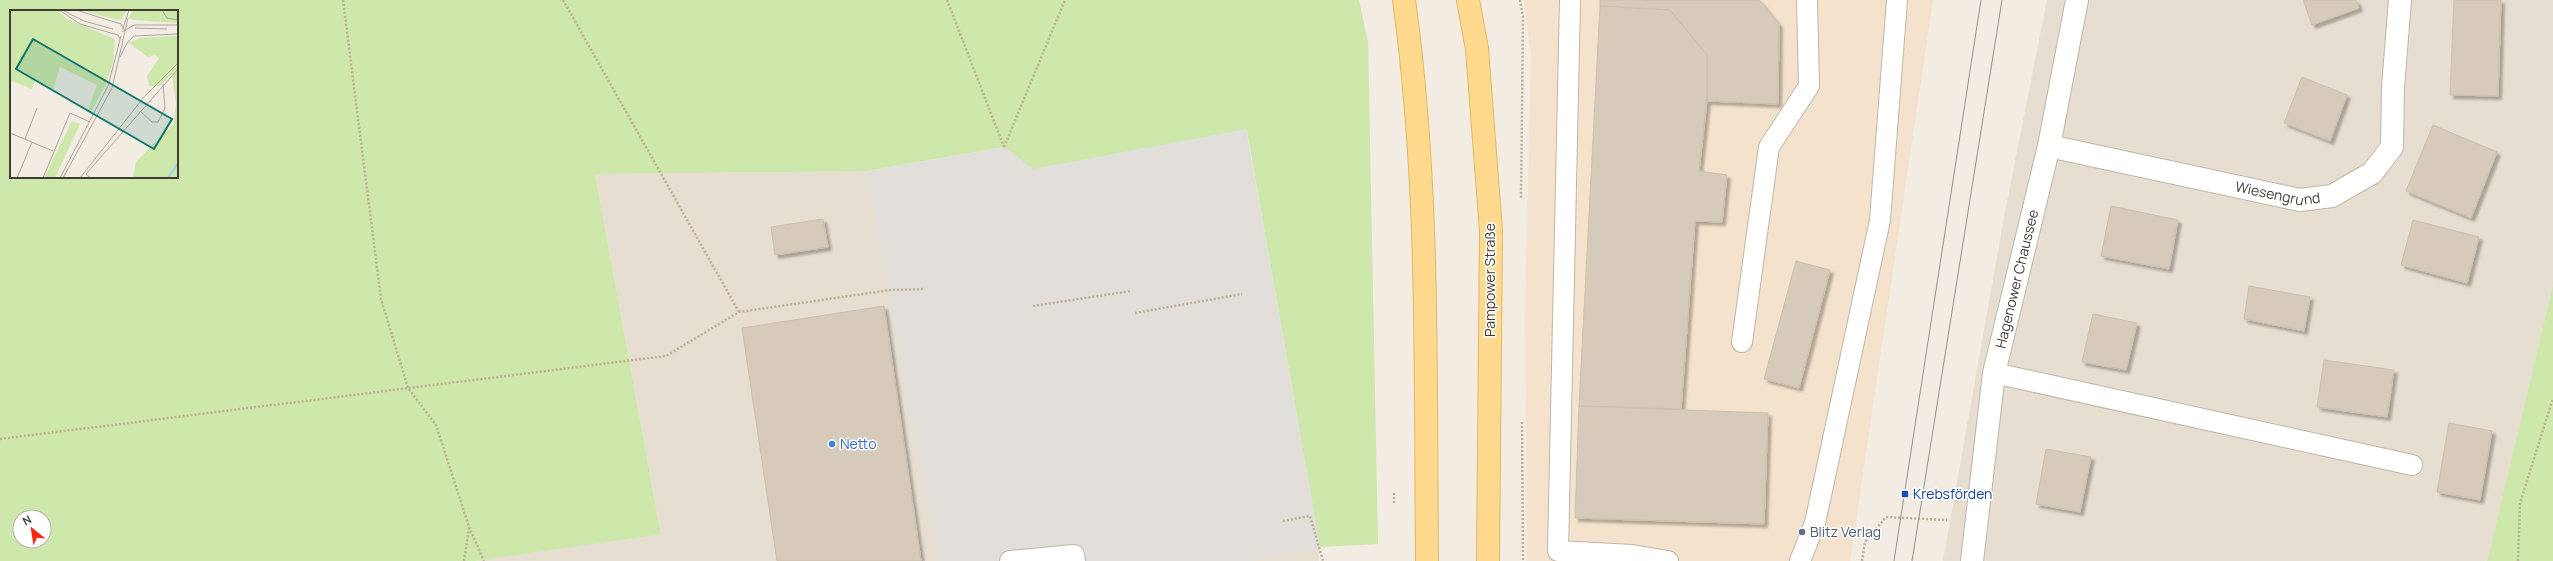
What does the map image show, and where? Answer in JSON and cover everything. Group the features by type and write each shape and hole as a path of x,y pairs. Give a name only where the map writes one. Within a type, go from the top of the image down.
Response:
{"main road":[{"path":"1404,0 1412,61 1424,239 1427,561"},
{"name":"Pampower Straße","path":"1468,0 1477,49 1491,232 1488,561"}],"street":[{"name":"Hagenower Chaussee","path":"1972,561 1994,373 2049,146 2077,0"},
{"name":"Wiesengrund","path":"2049,146 2300,200 2332,196 2372,173 2392,147 2393,87 2400,0"}],"lane":[{"path":"1570,0 1558,551 1632,555 1668,561"},
{"path":"1742,342 1769,147 1809,86 1807,0"},
{"path":"1800,561 1815,523 1880,220 1897,0"},
{"path":"1994,373 2412,465"},
{"path":"1010,561 1074,555 1075,561"}],"path":[{"path":"343,0 380,299 408,388 436,425 469,527 484,561"},
{"path":"563,0 739,312"},
{"path":"947,0 1004,147 1065,0"},
{"path":"0,439 666,356 739,312 890,290 924,289"},
{"path":"1033,306 1131,291"},
{"path":"1135,313 1242,294"},
{"path":"2518,561 2520,503 2553,398"},
{"path":"1283,522 1310,516 1324,561"},
{"path":"1862,561 1866,542 1886,517 1934,521 1978,519"},
{"path":"464,561 469,527"}],"shaded area":[{"path":"1524,0 1933,0 1850,561 1527,561 1525,314 1531,56"},
{"path":"2047,0 2553,0 2553,285 2487,561 1943,561 2005,212"},
{"path":"1246,129 1320,547 1319,561 475,561 661,533 595,174 867,171"},
{"path":"1246,129 1320,547 1251,561 939,561 867,171 1004,147 1033,169"}],"green space":[{"path":"0,0 1359,0 1368,42 1378,544 1320,547 1247,131 1033,169 1004,147 867,171 595,174 661,534 475,561 0,561"},
{"path":"2553,285 2553,561 2487,561"}],"building":[{"path":"1600,0 1759,0 1779,24 1778,104 1707,101 1707,55 1670,10 1600,6"},
{"path":"2303,0 2356,0 2359,8 2312,25"},
{"path":"2454,0 2501,0 2498,96 2450,95"},
{"path":"1600,6 1670,10 1707,55 1707,101 1699,171 1727,175 1722,222 1695,221 1681,409 1579,406"},
{"path":"2302,77 2347,95 2330,141 2284,123"},
{"path":"2433,125 2497,152 2471,218 2406,191"},
{"path":"2111,206 2178,220 2169,269 2101,256"},
{"path":"823,219 828,247 775,255 771,227"},
{"path":"2413,220 2479,237 2467,283 2401,265"},
{"path":"1796,261 1830,270 1799,388 1764,379"},
{"path":"2249,286 2310,297 2304,331 2244,319"},
{"name":"Netto","path":"884,306 921,561 777,561 742,328"},
{"path":"2093,314 2137,323 2126,370 2082,362"},
{"path":"2324,360 2394,370 2387,417 2317,407"},
{"path":"1579,406 1768,413 1764,524 1575,518"},
{"path":"2449,423 2492,431 2480,500 2437,492"},
{"path":"2046,449 2091,457 2080,512 2036,504"}],"tram line":[{"path":"1894,561 1981,0"},
{"path":"1912,561 2002,0"}],"place":[{"name":"Netto","path":"832,444"},
{"name":"Krebsförden","path":"1905,494"},
{"name":"Blitz Verlag","path":"1802,532"}]}
